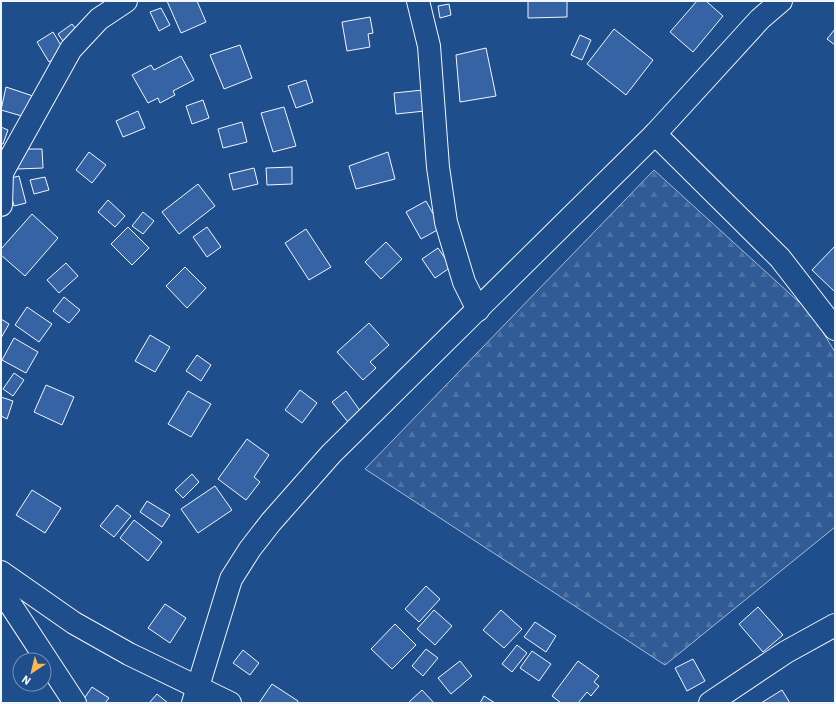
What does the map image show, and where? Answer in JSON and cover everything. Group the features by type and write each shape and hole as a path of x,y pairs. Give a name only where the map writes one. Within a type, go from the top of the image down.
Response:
{"street":[{"path":"1,205 2,173 71,49 99,19 126,1"},
{"path":"418,1 429,46 438,167 446,222 464,282 478,310"},
{"path":"196,695 231,579 250,549 271,522 331,454 655,134 760,19 781,1"},
{"path":"655,134 780,258 835,329"},
{"path":"1,572 74,623 129,654 196,695 230,703"},
{"path":"1,590 75,703"},
{"path":"710,703 786,652 835,625"}],"green space":[{"path":"654,170 811,313 835,352 835,527 665,665 365,469"}],"building":[{"path":"167,1 197,1 206,22 181,33"},
{"path":"528,1 567,1 567,17 528,18"},
{"path":"697,1 706,1 723,16 693,52 670,32"},
{"path":"449,4 451,15 440,18 438,6"},
{"path":"161,8 170,25 159,31 150,12"},
{"path":"370,17 373,33 368,34 370,47 347,51 342,22"},
{"path":"72,24 80,34 65,44 58,34"},
{"path":"614,29 653,60 626,95 587,64"},
{"path":"835,29 835,45 827,39"},
{"path":"53,32 65,52 49,62 37,42"},
{"path":"580,35 591,40 582,60 571,55"},
{"path":"240,45 252,78 224,89 210,55"},
{"path":"486,48 496,96 460,102 456,55"},
{"path":"181,56 194,80 173,91 175,95 160,103 158,98 148,103 132,75 151,65 154,70"},
{"path":"306,80 313,102 296,108 288,86"},
{"path":"6,87 36,97 29,118 1,110"},
{"path":"423,90 425,111 396,114 394,93"},
{"path":"203,100 209,118 192,124 186,106"},
{"path":"284,107 296,146 273,152 261,113"},
{"path":"138,111 145,128 123,137 116,121"},
{"path":"242,122 247,142 223,148 218,129"},
{"path":"1,127 8,130 3,144 1,144"},
{"path":"16,149 42,149 43,168 17,169"},
{"path":"89,152 106,165 92,183 76,170"},
{"path":"388,152 395,179 356,189 349,166"},
{"path":"292,167 292,184 267,185 266,168"},
{"path":"254,168 258,184 233,190 229,174"},
{"path":"19,176 26,203 14,206 7,179"},
{"path":"45,177 49,190 34,194 30,180"},
{"path":"198,184 215,206 179,234 162,212"},
{"path":"108,200 125,216 115,227 98,212"},
{"path":"426,201 441,228 421,239 406,212"},
{"path":"143,212 154,221 143,234 132,226"},
{"path":"32,214 58,238 25,276 1,255 1,249"},
{"path":"128,227 149,248 132,265 111,244"},
{"path":"207,227 221,247 207,257 193,237"},
{"path":"306,229 331,267 309,280 285,243"},
{"path":"386,242 402,259 381,279 365,262"},
{"path":"835,246 835,292 812,270"},
{"path":"438,248 451,267 435,278 422,259"},
{"path":"66,263 78,276 59,293 47,280"},
{"path":"185,267 206,288 187,308 166,286"},
{"path":"64,297 80,310 69,323 53,311"},
{"path":"27,307 52,324 39,342 15,325"},
{"path":"1,319 9,324 1,338"},
{"path":"369,323 389,345 370,362 376,368 363,380 337,352"},
{"path":"150,335 170,347 155,372 135,361"},
{"path":"14,338 38,352 26,373 2,360"},
{"path":"197,355 211,365 201,381 186,371"},
{"path":"14,373 24,380 13,396 3,389"},
{"path":"46,385 74,397 62,425 34,412"},
{"path":"300,390 317,403 302,423 285,410"},
{"path":"188,391 211,404 191,437 168,424"},
{"path":"346,391 361,412 348,422 332,402"},
{"path":"1,397 13,401 7,419 1,416"},
{"path":"247,439 269,455 254,477 260,482 246,500 218,479"},
{"path":"192,474 199,482 183,498 175,490"},
{"path":"215,486 232,510 198,533 181,509"},
{"path":"32,490 61,508 45,533 16,515"},
{"path":"147,501 170,515 162,527 140,512"},
{"path":"117,505 131,516 114,537 100,526"},
{"path":"134,520 162,542 148,561 120,538"},
{"path":"426,586 440,599 419,622 405,609"},
{"path":"165,604 186,618 170,643 148,628"},
{"path":"758,607 783,635 763,652 739,624"},
{"path":"434,610 452,626 435,645 417,629"},
{"path":"501,610 522,629 504,648 483,630"},
{"path":"535,622 556,636 546,652 524,637"},
{"path":"395,624 416,645 392,669 371,649"},
{"path":"517,645 527,653 512,672 502,664"},
{"path":"426,649 438,658 423,676 412,666"},
{"path":"243,650 259,663 250,675 233,663"},
{"path":"532,651 551,664 539,681 520,668"},
{"path":"693,659 705,681 687,691 675,668"},
{"path":"460,661 472,676 451,694 438,678"},
{"path":"578,661 599,676 594,682 599,686 591,696 587,692 578,703 561,703 552,696"},
{"path":"272,684 298,701 297,703 259,703"},
{"path":"92,687 109,698 105,703 81,703"},
{"path":"422,690 434,703 408,703"},
{"path":"782,690 790,703 761,703"},
{"path":"157,694 168,703 149,703"},
{"path":"484,696 495,703 480,703"}]}
